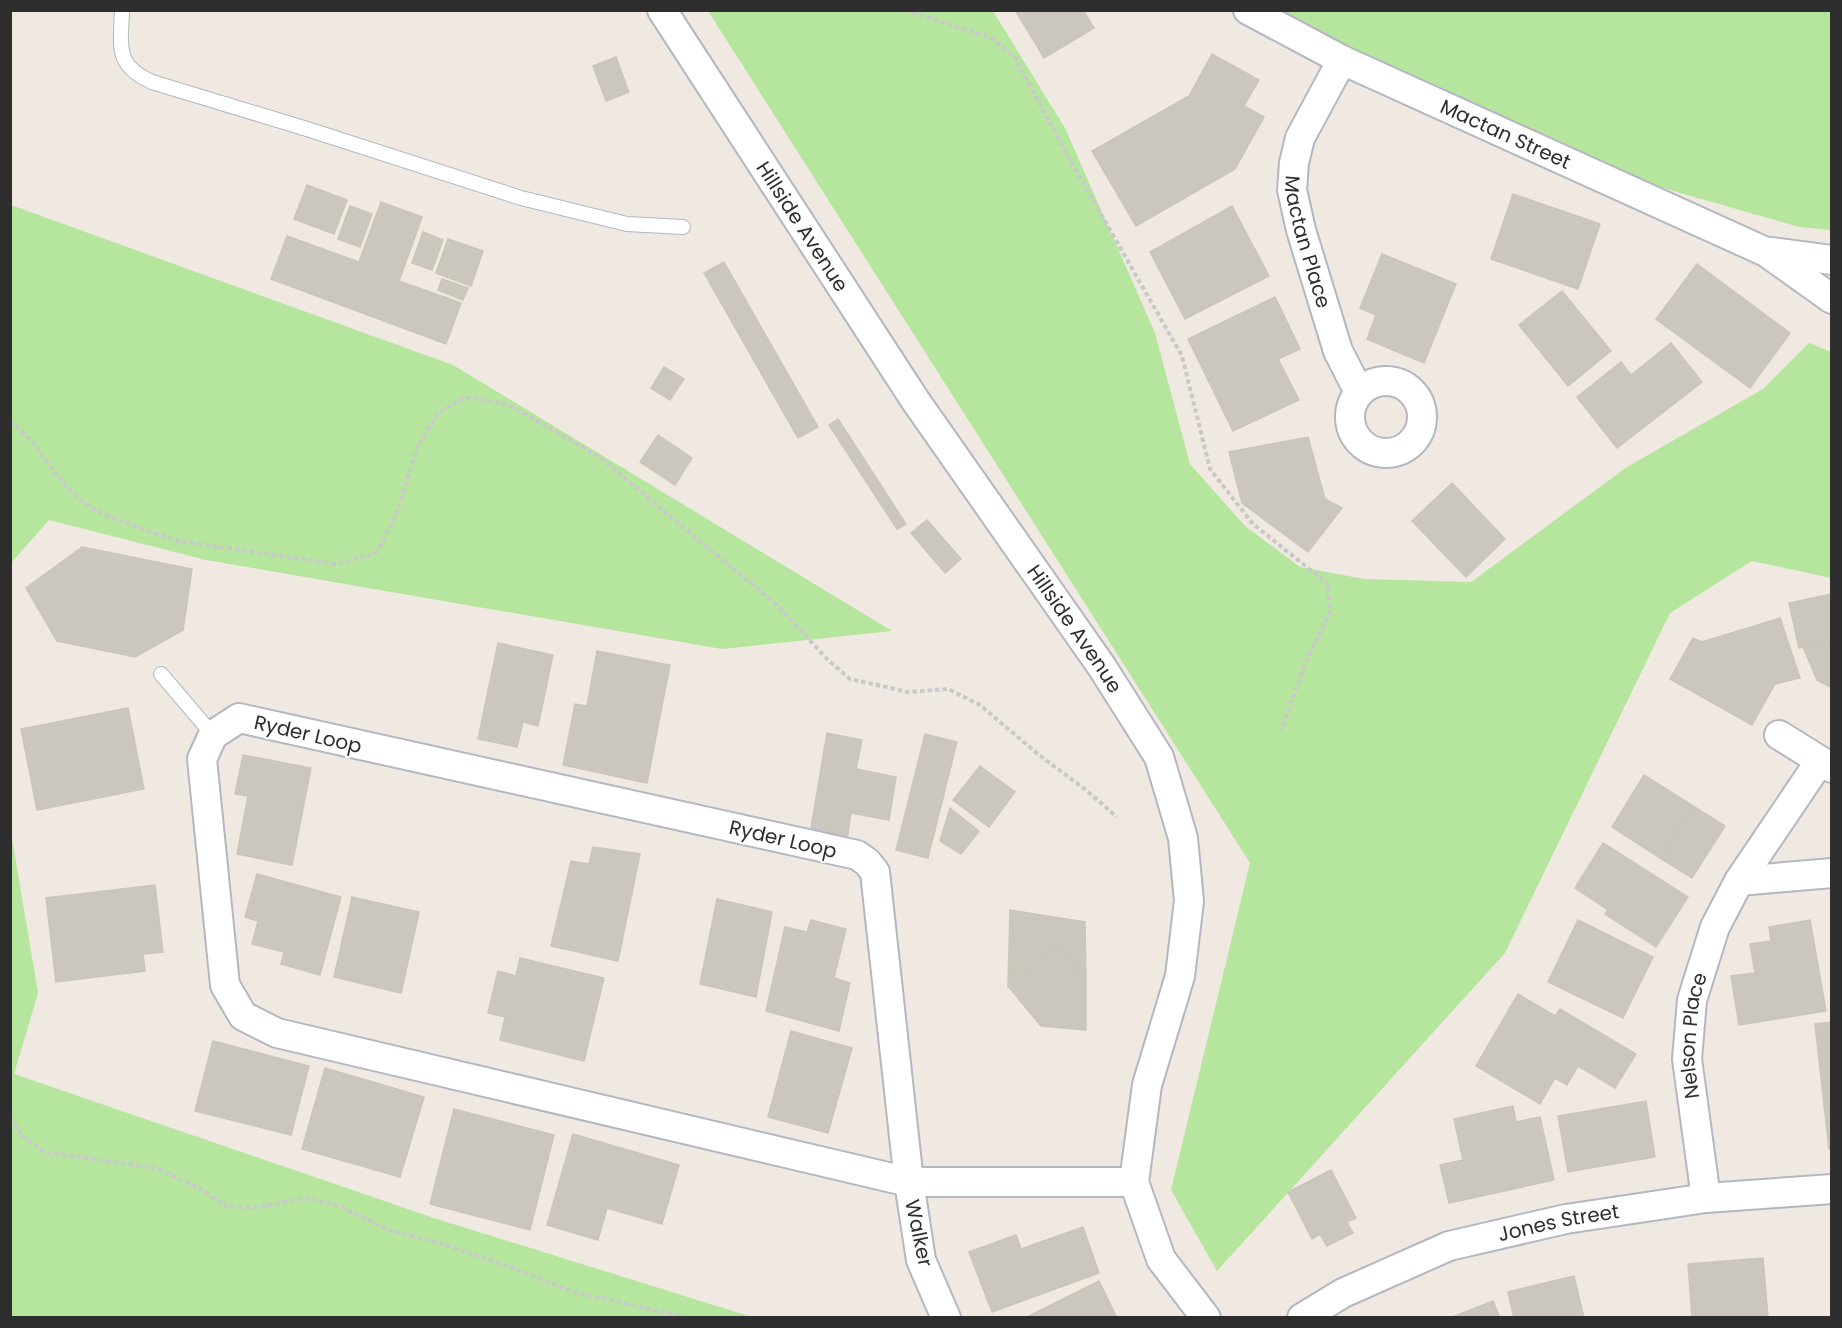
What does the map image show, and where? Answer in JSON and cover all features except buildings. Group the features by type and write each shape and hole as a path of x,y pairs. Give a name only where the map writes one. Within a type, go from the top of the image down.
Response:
{"street":[{"name":"Hillside Avenue","path":"662,10 915,400 1102,667 1159,757 1183,838 1189,901 1180,976 1146,1085 1134,1182 1161,1259 1206,1317"},
{"name":"Mactan Street","path":"1248,10 1342,60 1766,252 1832,299"},
{"name":"Mactan Place","path":"1342,60 1300,138 1294,163 1293,190 1301,230 1338,351 1359,392"},
{"name":"Mactan Street","path":"1766,252 1832,260"},
{"name":"Ryder Loop","path":"213,735 240,718 857,855 875,872 909,1182"},
{"path":"213,735 202,759 225,985 243,1016 278,1033 909,1182 1134,1182"},
{"name":"Nelson Place","path":"1706,1198 1687,1059 1692,1000 1715,927 1739,881 1826,764 1779,735"},
{"path":"1739,881 1832,873"},
{"name":"Walker","path":"909,1182 921,1260 946,1317"},
{"name":"Jones Street","path":"1302,1317 1343,1293 1449,1246 1566,1220 1706,1198 1832,1189"}],"lane":[{"path":"122,10 121,47 125,64 136,75 152,82 521,198 627,224 683,226"},
{"path":"161,674 213,735"}],"path":[{"path":"905,10 992,38 1015,58 1065,151 1182,356 1210,469 1253,524 1328,584 1330,612 1308,657 1281,730"},
{"path":"10,421 30,439 67,488 89,507 113,519 178,542 336,564 376,553 396,515 417,448 438,413 465,397 507,404 598,456 779,608 828,660 850,679 908,692 948,689 980,705 1118,818"},
{"path":"10,1008 11,1019"},
{"path":"10,1117 22,1136 44,1152 156,1168 199,1188 226,1206 253,1208 305,1198 342,1207 388,1230 443,1244 513,1268 570,1292 690,1317"}],"green space":[{"path":"708,11 993,11 1065,128 1155,333 1190,464 1245,526 1300,567 1364,579 1471,582 1627,467 1763,389 1809,343 1831,352 1831,578 1752,561 1670,613 1505,953 1217,1271 1171,1190 1250,863"},
{"path":"1277,11 1831,11 1831,230 1799,227 1656,186 1575,148 1385,66"},
{"path":"11,205 453,365 892,631 722,649 206,560 49,520 11,563"},
{"path":"10,826 38,993 14,1074 434,1218 752,1317 11,1317"}]}
